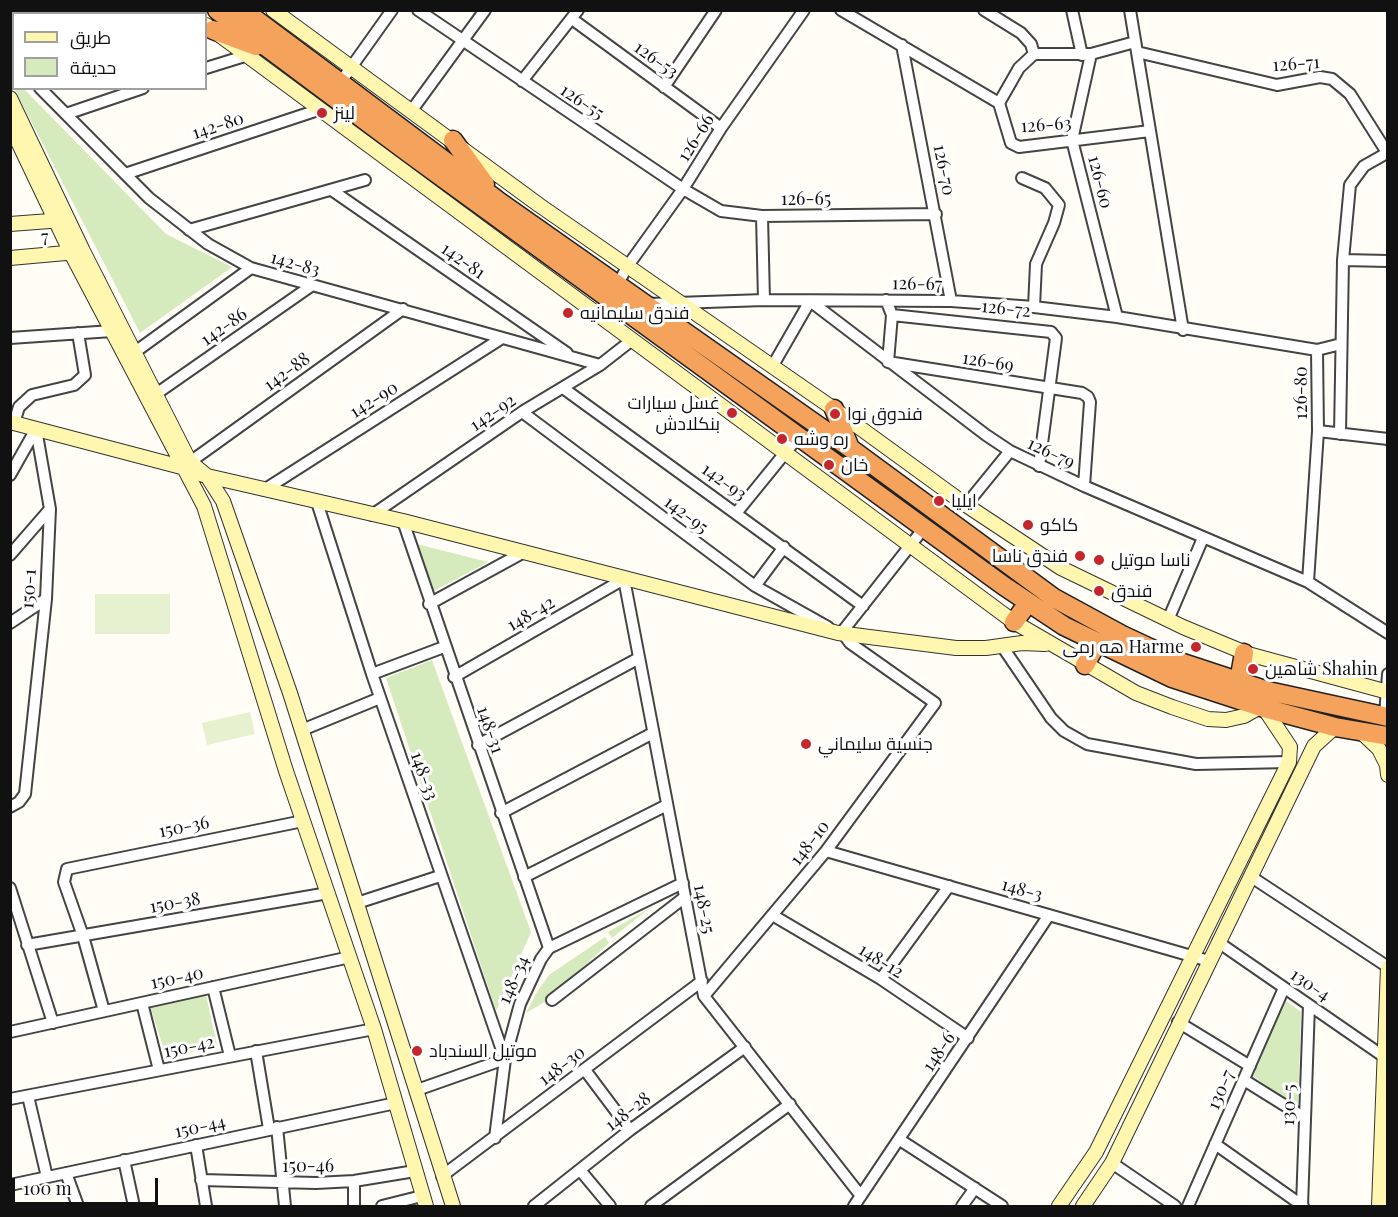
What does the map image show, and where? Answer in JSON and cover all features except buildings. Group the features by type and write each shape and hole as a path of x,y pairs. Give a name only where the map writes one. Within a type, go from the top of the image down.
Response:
{"highway":[{"path":"218,10 275,53 404,161 798,437 1044,614 1097,643 1172,678 1262,708 1335,727 1388,736"},
{"path":"246,12 497,200 849,448 1054,598 1145,647 1239,681 1386,716"},
{"path":"209,27 275,53"},
{"path":"453,140 497,200"},
{"path":"834,409 849,448"},
{"path":"1014,622 1031,582"},
{"path":"1044,614 1047,604 1054,598"},
{"path":"1085,665 1097,643"},
{"path":"1239,681 1244,653"}],"main road":[{"path":"273,10 627,267 834,409 966,505 1061,568 1168,620 1244,653 1387,692"},
{"path":"209,27 321,109 404,161 632,340 1014,622 1053,647 1136,693 1208,719 1226,720 1244,716 1262,708 1290,747 1289,762 1096,1152 1059,1206"},
{"path":"10,98 112,331 186,464"},
{"path":"10,125 62,220"},
{"path":"10,224 62,220"},
{"path":"77,252 135,352 156,394 204,506 303,821 374,1029 424,1201"},
{"name":"7","path":"10,258 77,252"},
{"path":"12,422 186,464 207,476 403,521 624,579 840,632 956,648 1032,642 1053,647"},
{"path":"207,476 223,501 302,730 453,1206"},
{"path":"1083,1206 1112,1163 1178,1022 1314,746 1335,727"},
{"path":"1359,731 1379,748 1387,765 1388,775"},
{"path":"1379,1206 1384,1132 1383,1056 1388,967"}],"street":[{"path":"340,83 392,10"},
{"name":"126-55","path":"418,10 683,189"},
{"path":"412,110 485,10"},
{"path":"664,87 716,10"},
{"name":"126-66","path":"618,284 627,267 683,189 721,128 804,10"},
{"path":"841,10 999,103"},
{"path":"984,10 1021,33 1031,44 1034,54 1087,55 1136,47"},
{"path":"1072,10 1087,55"},
{"path":"1130,10 1183,330"},
{"path":"522,81 575,15"},
{"name":"126-53","path":"575,15 664,87 721,128"},
{"name":"126-70","path":"902,45 951,302"},
{"name":"126-71","path":"1136,47 1277,85 1320,77 1332,79 1350,94 1387,153"},
{"name":"126-63","path":"1034,54 1019,68 999,103 1011,143 1019,147 1150,132"},
{"path":"207,68 248,55"},
{"name":"126-60","path":"1087,55 1072,140 1117,317"},
{"name":"142-83","path":"41,90 148,198 208,244 251,268 600,365"},
{"path":"66,114 137,90"},
{"name":"142-80","path":"125,174 321,109"},
{"path":"1340,434 1343,260 1350,185 1364,166 1387,153"},
{"path":"1022,178 1045,188 1059,205 1054,223 1036,264 1034,307"},
{"path":"189,230 333,191 365,180"},
{"name":"126-65","path":"683,189 721,211 762,216 936,214"},
{"name":"142-81","path":"333,191 574,358"},
{"path":"762,216 764,300"},
{"path":"1343,260 1388,261"},
{"path":"135,352 251,268"},
{"name":"142-86","path":"156,394 311,286"},
{"name":"126-67","path":"647,304 764,300 886,300 1034,307 1117,317 1183,330 1317,350"},
{"path":"886,300 892,315 888,362"},
{"path":"772,367 810,301"},
{"name":"126-79","path":"810,301 888,362 1010,451 1084,486 1308,582 1388,633"},
{"name":"142-88","path":"186,464 403,309"},
{"name":"126-72","path":"892,315 1051,332 1056,338 1039,466"},
{"path":"10,338 112,331"},
{"path":"12,422 19,407 32,395 74,384 85,375 78,333"},
{"name":"142-90","path":"264,490 502,338"},
{"name":"142-92","path":"372,515 522,412 600,365 632,340"},
{"name":"126-80","path":"1308,582 1318,431 1317,350 1341,344"},
{"name":"126-69","path":"888,362 1082,393 1090,402 1084,486"},
{"name":"142-93","path":"563,388 737,512 863,606"},
{"name":"142-95","path":"522,412 755,586 840,632 850,643 935,703"},
{"path":"10,476 36,429"},
{"name":"150-1","path":"10,807 23,798 25,787 46,599 50,509 36,429"},
{"path":"1318,431 1388,439"},
{"path":"737,512 798,437"},
{"path":"966,505 1010,451"},
{"name":"148-33","path":"317,502 380,698 505,1059"},
{"path":"10,555 50,509"},
{"name":"148-31","path":"403,521 429,604 549,948"},
{"path":"840,632 924,528"},
{"path":"1168,620 1203,538"},
{"path":"755,586 784,547"},
{"path":"429,604 524,552"},
{"name":"148-25","path":"624,579 704,996"},
{"name":"148-42","path":"454,677 624,579"},
{"path":"10,623 46,599"},
{"path":"1002,646 1051,718 1064,731 1087,744 1196,764 1289,762"},
{"path":"372,674 444,647"},
{"path":"478,745 639,658"},
{"path":"1386,716 1388,674"},
{"path":"302,730 380,698"},
{"name":"148-10","path":"704,996 774,916 826,851 935,703"},
{"path":"501,813 653,733"},
{"path":"524,877 667,805"},
{"name":"150-36","path":"83,936 64,882 65,871 71,866 303,821"},
{"name":"148-3","path":"826,851 1209,961"},
{"path":"357,903 441,876"},
{"path":"1250,876 1388,967"},
{"name":"148-34","path":"495,1138 505,1059 520,1004 541,959 549,948 683,883"},
{"path":"881,979 949,886"},
{"path":"10,888 53,1023"},
{"name":"150-38","path":"27,945 328,893"},
{"path":"552,1000 685,897"},
{"name":"148-6","path":"854,1206 1049,915"},
{"name":"148-12","path":"774,916 881,979 968,1038"},
{"path":"83,936 104,1011"},
{"name":"130-4","path":"1218,942 1383,1056"},
{"name":"150-40","path":"10,1032 350,957"},
{"name":"148-30","path":"442,1176 702,981"},
{"path":"213,987 230,1056"},
{"name":"130-7","path":"1188,1206 1284,988"},
{"path":"704,996 861,1196"},
{"path":"142,1003 159,1070"},
{"name":"130-5","path":"1302,1206 1309,1005"},
{"path":"1178,1022 1250,1065"},
{"name":"150-42","path":"10,1100 374,1029"},
{"name":"148-28","path":"534,1206 630,1131 745,1047"},
{"path":"256,1051 273,1128 285,1206"},
{"path":"417,1090 505,1059"},
{"path":"585,1070 630,1131"},
{"path":"1244,1080 1305,1118"},
{"path":"28,1096 47,1177"},
{"name":"150-44","path":"10,1185 396,1103"},
{"path":"651,1206 790,1104"},
{"path":"900,1140 1002,1206"},
{"path":"1215,1144 1302,1206"},
{"path":"196,1145 206,1206"},
{"path":"124,1160 134,1206"},
{"path":"1112,1163 1173,1206"},
{"path":"580,1170 610,1206"},
{"name":"150-46","path":"201,1180 283,1183 354,1181 415,1172"},
{"path":"66,1173 78,1206"},
{"path":"354,1181 354,1206"},
{"path":"962,1206 975,1188"},
{"path":"389,1206 424,1201"}],"green space":[{"path":"15,90 25,90 166,234 232,267 140,333"},
{"path":"417,544 488,562 432,592"},
{"path":"95,594 170,594 170,634 95,634"},
{"path":"432,660 531,932 496,1011 386,678"},
{"path":"250,712 255,734 207,745 202,723"},
{"path":"650,908 612,938 608,932"},
{"path":"605,937 609,943 548,1000 526,1013 549,975"},
{"path":"205,991 217,1045 167,1059 149,1003"},
{"path":"1286,1001 1301,1012 1298,1108 1250,1074"}],"place":[{"name":"لينز","path":"322,113"},
{"name":"فندق سليمانيه","path":"568,313"},
{"name":"غسل سيارات بنكلادش","path":"732,413"},
{"name":"فندوق نوا","path":"835,414"},
{"name":"ره وشه","path":"782,439"},
{"name":"خان","path":"829,465"},
{"name":"ايليا","path":"939,501"},
{"name":"كاكو","path":"1028,525"},
{"name":"فندق ناسا","path":"1080,556"},
{"name":"ناسا موتيل","path":"1099,560"},
{"name":"فندق","path":"1099,591"},
{"name":"هه رمی Harme","path":"1196,647"},
{"name":"شاهین Shahin","path":"1253,669"},
{"name":"جنسية سليماني","path":"806,744"},
{"name":"موتيل السندباد","path":"417,1051"}]}
